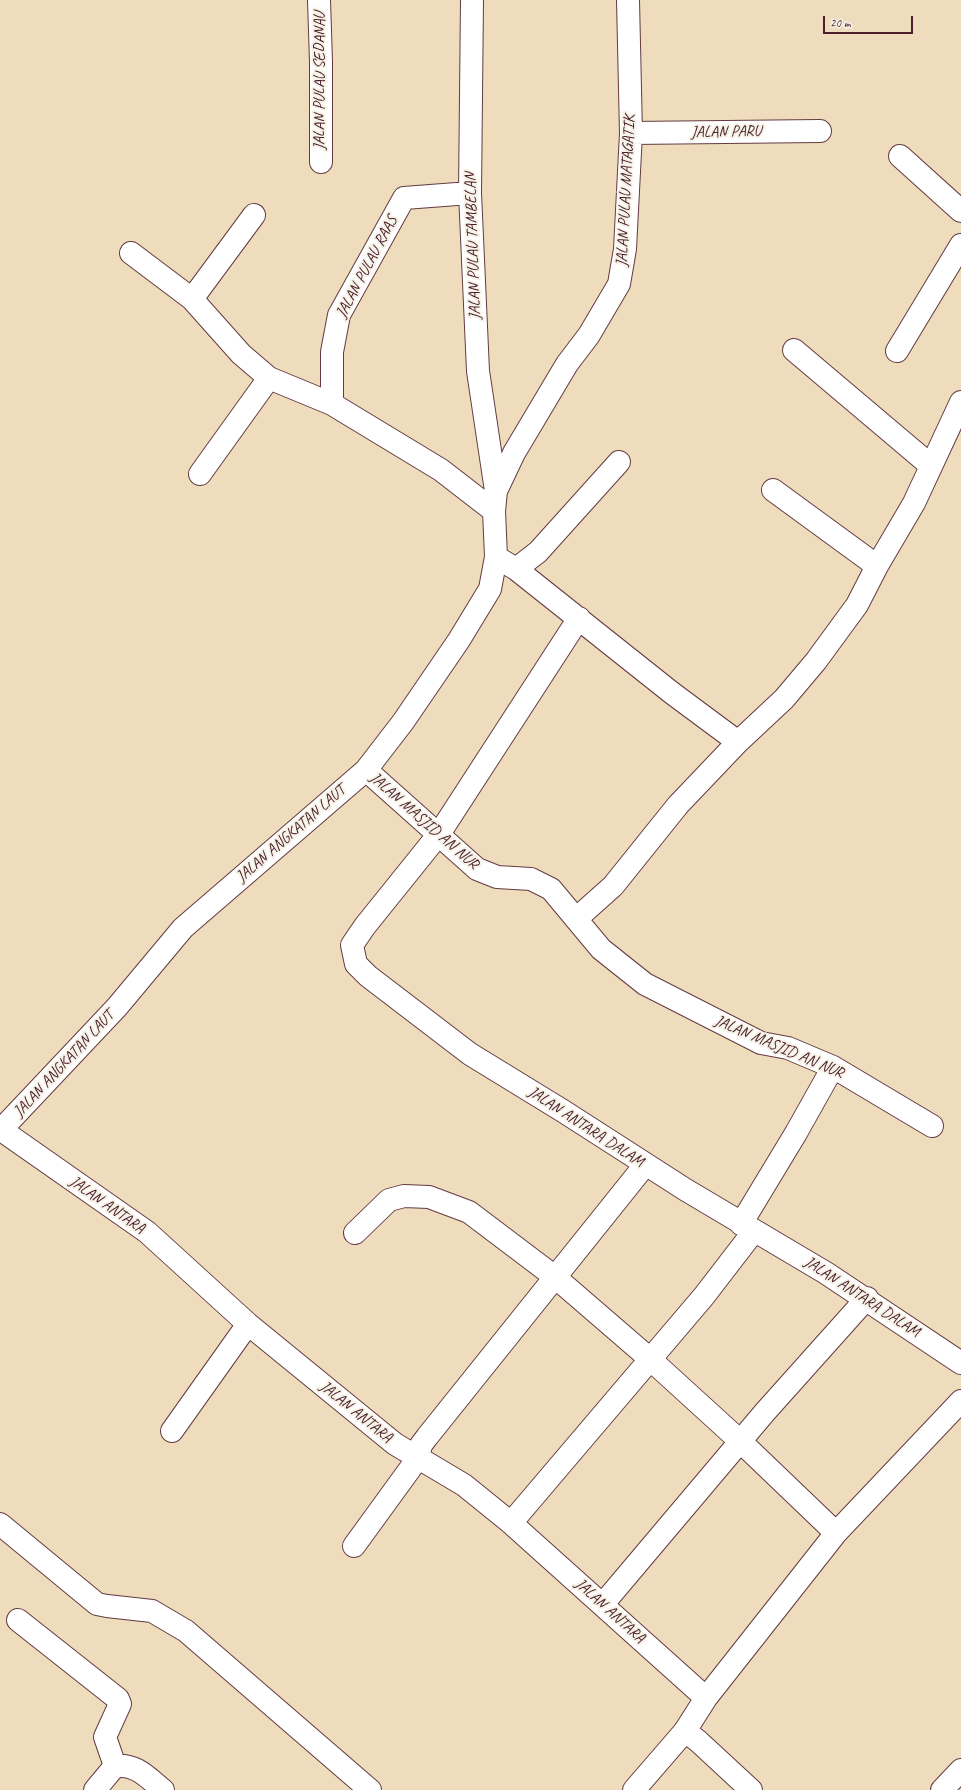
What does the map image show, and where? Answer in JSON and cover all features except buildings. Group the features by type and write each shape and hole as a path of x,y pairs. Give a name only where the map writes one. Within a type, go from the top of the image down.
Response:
{"street":[{"name":"JALAN PULAU SEDANAU","path":"319,0 321,62 321,162"},
{"name":"JALAN PULAU TAMBELAN","path":"472,0 470,193 478,371 495,501"},
{"name":"JALAN PULAU MATAGATIK","path":"495,501 514,453 567,364 589,335 619,284 626,250 631,133 628,0"},
{"name":"JALAN PARU","path":"631,133 820,131"},
{"path":"900,156 961,211"},
{"name":"JALAN PULAU RAAS","path":"332,404 332,352 339,315 404,198 470,193"},
{"path":"192,299 254,215"},
{"path":"897,351 961,245"},
{"path":"131,253 192,299 241,354 269,378 332,404 495,501"},
{"path":"794,350 930,465"},
{"path":"200,474 269,378"},
{"path":"576,919 613,886 678,805 738,742 784,699 816,661 857,605 877,566 914,503 930,465 961,402"},
{"path":"516,569 538,552 619,462"},
{"path":"773,490 877,566"},
{"name":"JALAN ANGKATAN LAUT","path":"0,1130 117,1007 183,928 366,770 403,722 459,640 490,589 496,557 495,501"},
{"path":"496,557 516,569 666,688 738,742"},
{"name":"JALAN ANTARA DALAM","path":"579,618 439,834 365,926 352,945 356,964 368,976 470,1054 563,1111 645,1165 826,1272 867,1298 961,1363"},
{"name":"JALAN MASJID AN NUR","path":"366,770 477,869 497,877 531,879 551,890 601,950 645,984 761,1043 788,1048 833,1067 932,1126"},
{"path":"511,1523 704,1296 748,1227 796,1133 833,1067"},
{"name":"JALAN ANTARA","path":"0,1130 147,1232 248,1324 395,1444 464,1485 511,1523 706,1698"},
{"path":"354,1546 418,1458 421,1445 426,1437 645,1165"},
{"path":"355,1233 389,1200 404,1196 429,1197 469,1212 555,1276 650,1359 740,1441 836,1533"},
{"path":"602,1604 740,1441 867,1298"},
{"path":"172,1431 248,1324"},
{"path":"634,1790 685,1731 706,1698 836,1533 961,1401"},
{"path":"0,1524 97,1604 152,1611 186,1631 370,1790"},
{"path":"18,1620 118,1699 120,1704 105,1737 115,1766"},
{"path":"685,1731 698,1741 751,1790"},
{"path":"95,1790 115,1766 127,1765 138,1770 163,1790"},
{"path":"942,1790 961,1770"}]}
